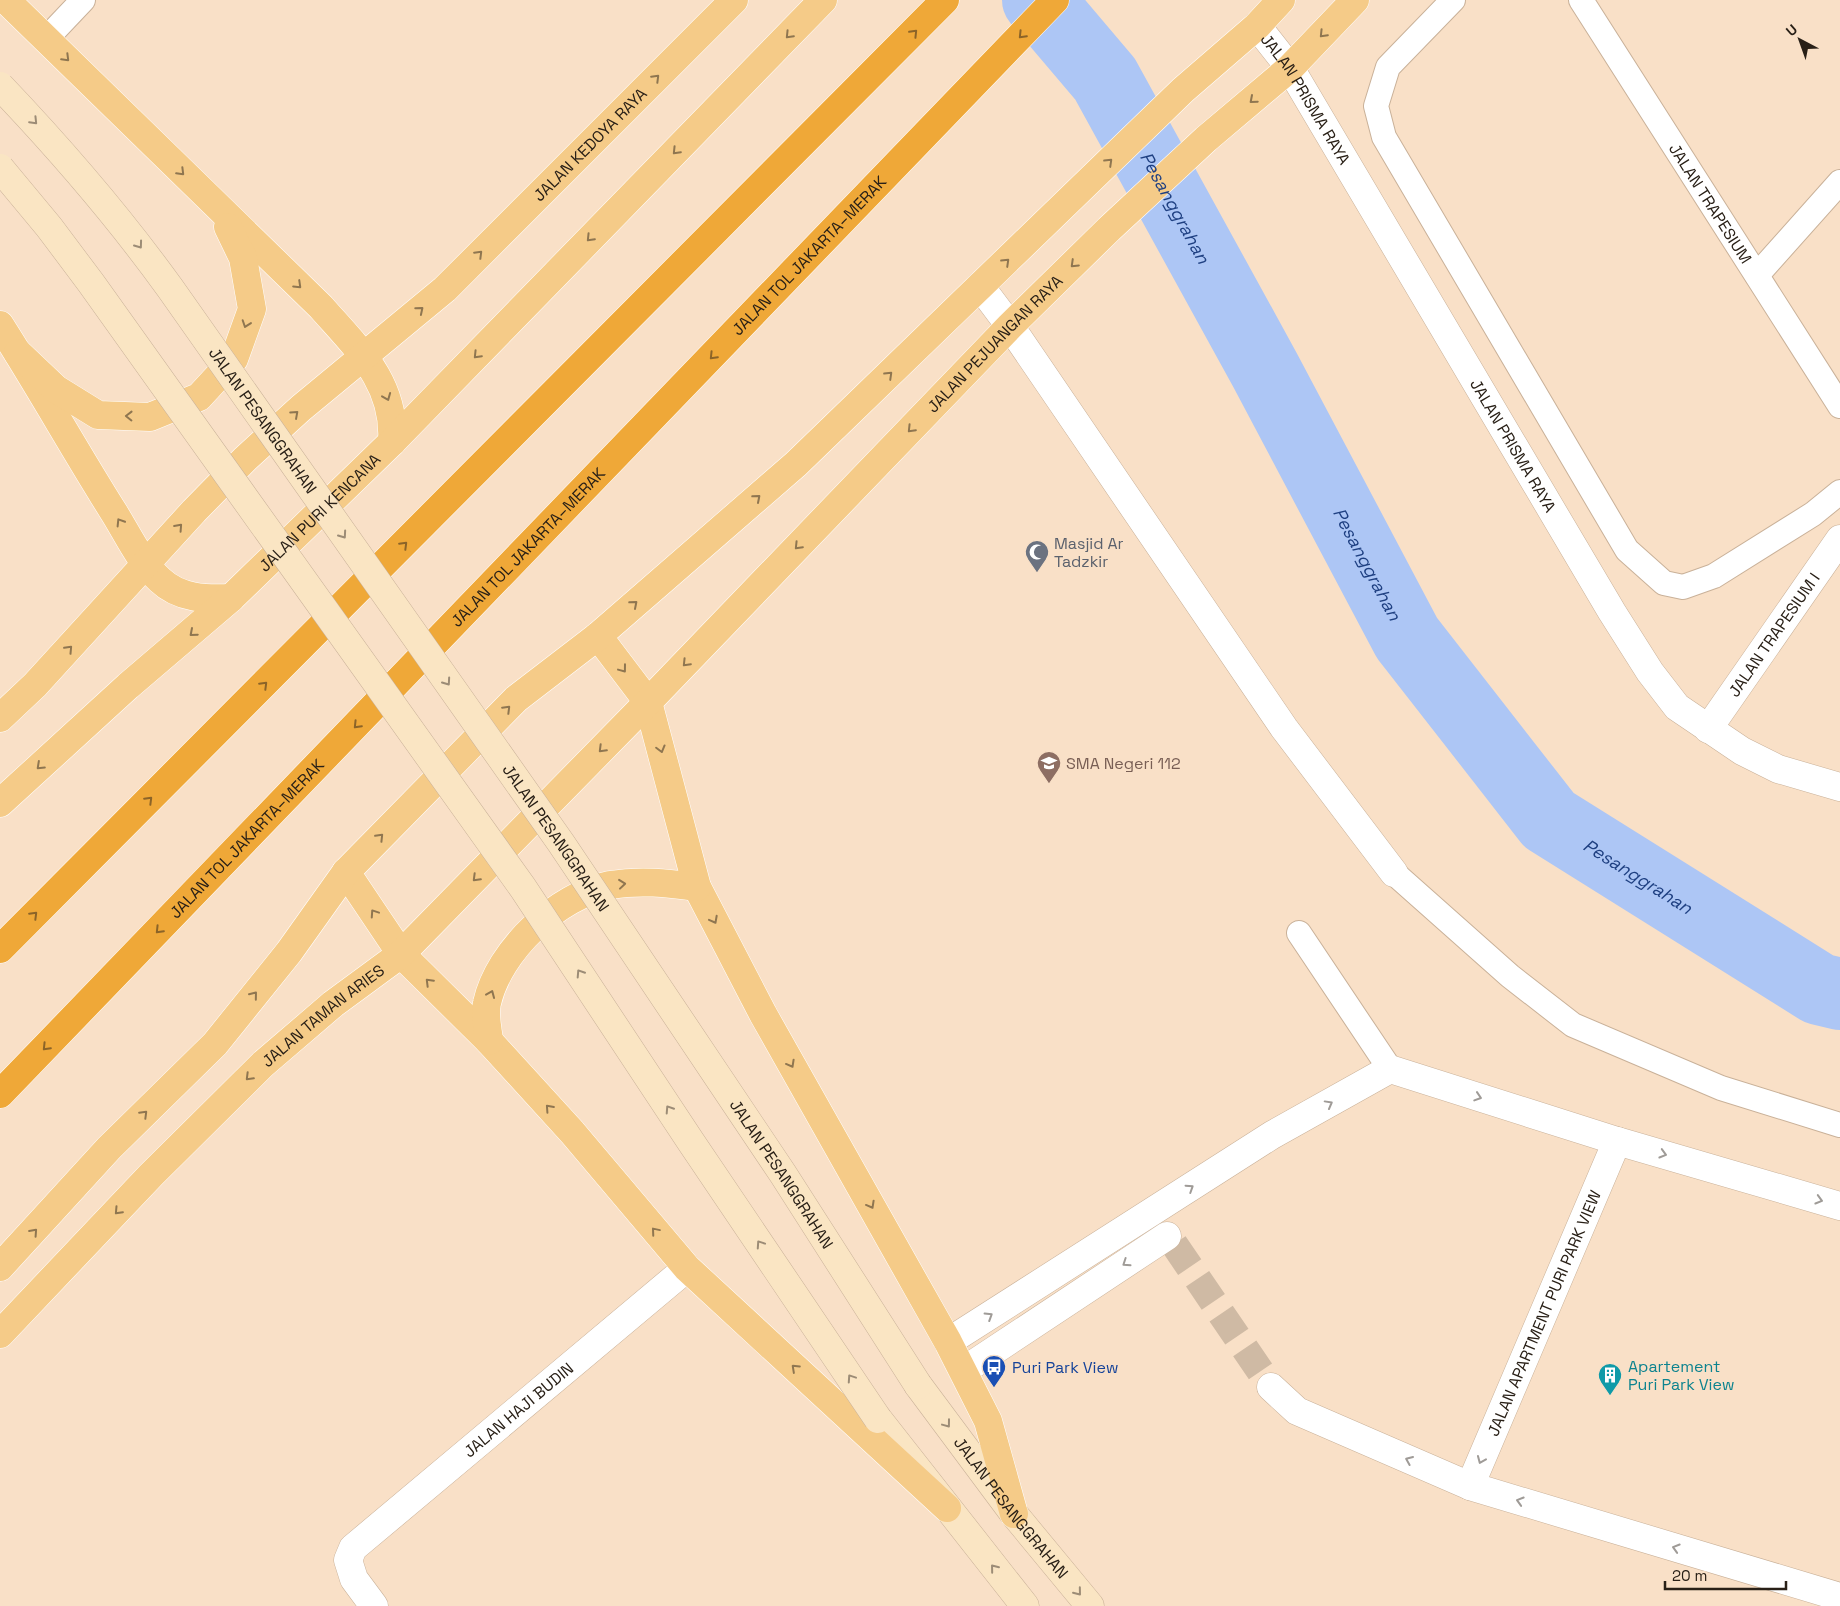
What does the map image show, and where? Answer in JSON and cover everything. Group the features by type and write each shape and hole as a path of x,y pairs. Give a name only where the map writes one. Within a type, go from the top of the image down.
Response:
{"highway":[{"path":"0,949 945,0"},
{"name":"JALAN TOL JAKARTA–MERAK","path":"0,1094 1055,0"}],"main road":[{"path":"6,0 221,212 321,307 365,357 389,401 394,422 392,442"},
{"name":"JALAN KEDOYA RAYA","path":"365,357 445,289 734,0"},
{"name":"JALAN PURI KENCANA","path":"0,803 102,709 231,598 392,442 824,0"},
{"path":"0,1267 109,1148 215,1044 288,952 346,872 516,699 598,636 796,464 1183,90 1257,26 1281,0"},
{"name":"JALAN PEJUANGAN RAYA","path":"648,702 1010,326 1206,139 1290,68 1356,0"},
{"name":"JALAN PESANGGRAHAN","path":"0,86 88,182 126,228 170,288 561,843 782,1174 918,1385 1014,1514 1090,1606"},
{"path":"0,168 50,227 97,291 523,888 691,1142 878,1419 946,1508 1025,1606"},
{"path":"18,352 56,389 98,415 150,417 199,397 234,358 252,309 243,258 221,212"},
{"path":"0,325 146,564 160,581 182,594 206,599 231,598"},
{"path":"0,718 35,685 194,511 245,459 301,408 365,357"},
{"path":"598,636 648,702 697,887 763,1014 963,1371 988,1421 1014,1514"},
{"name":"JALAN TAMAN ARIES","path":"0,1334 151,1175 262,1064 333,1004 400,954 648,702"},
{"path":"346,872 400,954 489,1041 572,1132 687,1268 946,1508"},
{"path":"489,1041 486,1004 503,964 532,928 560,907 567,902 609,886 653,881 697,887"}],"street":[{"name":"JALAN PRISMA RAYA","path":"1257,26 1290,68 1617,620 1650,672 1677,707 1742,751 1778,769 1840,787"},
{"path":"980,286 1010,326 1284,728 1394,873"},
{"name":"JALAN TRAPESIUM I","path":"1708,729 1840,539"},
{"path":"948,1342 1272,1135 1390,1069 1616,1141 1840,1206"},
{"name":"JALAN APARTMENT PURI PARK VIEW","path":"1470,1486 1616,1141"},
{"path":"963,1371 1170,1240 1149,1215"},
{"name":"JALAN HAJI BUDIN","path":"374,1606 354,1579 348,1560 353,1548 687,1268"},
{"path":"1271,1387 1297,1411 1470,1486 1840,1597"}],"lane":[{"path":"46,38 83,0"},
{"path":"1453,0 1388,66 1376,106 1384,137 1627,550 1664,583 1683,587 1714,576 1813,514 1840,492"},
{"name":"JALAN TRAPESIUM","path":"1581,0 1840,406"},
{"path":"1757,275 1840,182"},
{"path":"1394,873 1510,976 1573,1025 1721,1088 1840,1125"},
{"path":"1299,933 1390,1069"}],"waterway":[{"name":"Pesanggrahan","path":"1038,0 1105,79 1265,370 1407,638 1549,820 1819,989 1840,994"}],"tunnel":[{"path":"1174,1244 1271,1387"}],"place":[{"name":"Masjid Ar Tadzkir","path":"1037,573"},
{"name":"SMA Negeri 112","path":"1049,784"},
{"name":"Puri Park View","path":"994,1388"},
{"name":"Apartement Puri Park View","path":"1610,1396"}]}
